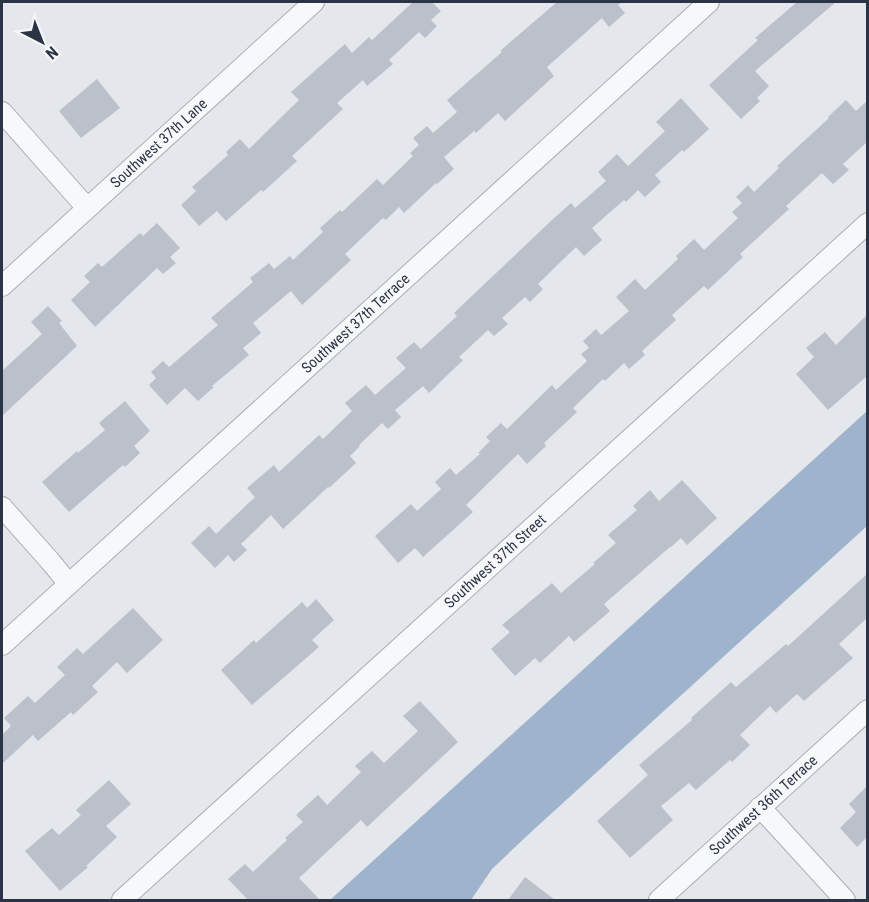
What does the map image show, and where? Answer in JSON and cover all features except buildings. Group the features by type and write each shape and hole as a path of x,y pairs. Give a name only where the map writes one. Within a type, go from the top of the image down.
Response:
{"street":[{"name":"Southwest 37th Lane","path":"2,286 314,2"},
{"name":"Southwest 37th Terrace","path":"2,645 709,2"},
{"path":"2,112 87,208"},
{"name":"Southwest 37th Street","path":"122,900 867,223"},
{"path":"2,507 69,584"},
{"name":"Southwest 36th Terrace","path":"659,900 867,710"},
{"path":"760,807 845,900"}],"water":[{"path":"867,411 867,526 530,833 492,869 471,900 330,900"}]}
